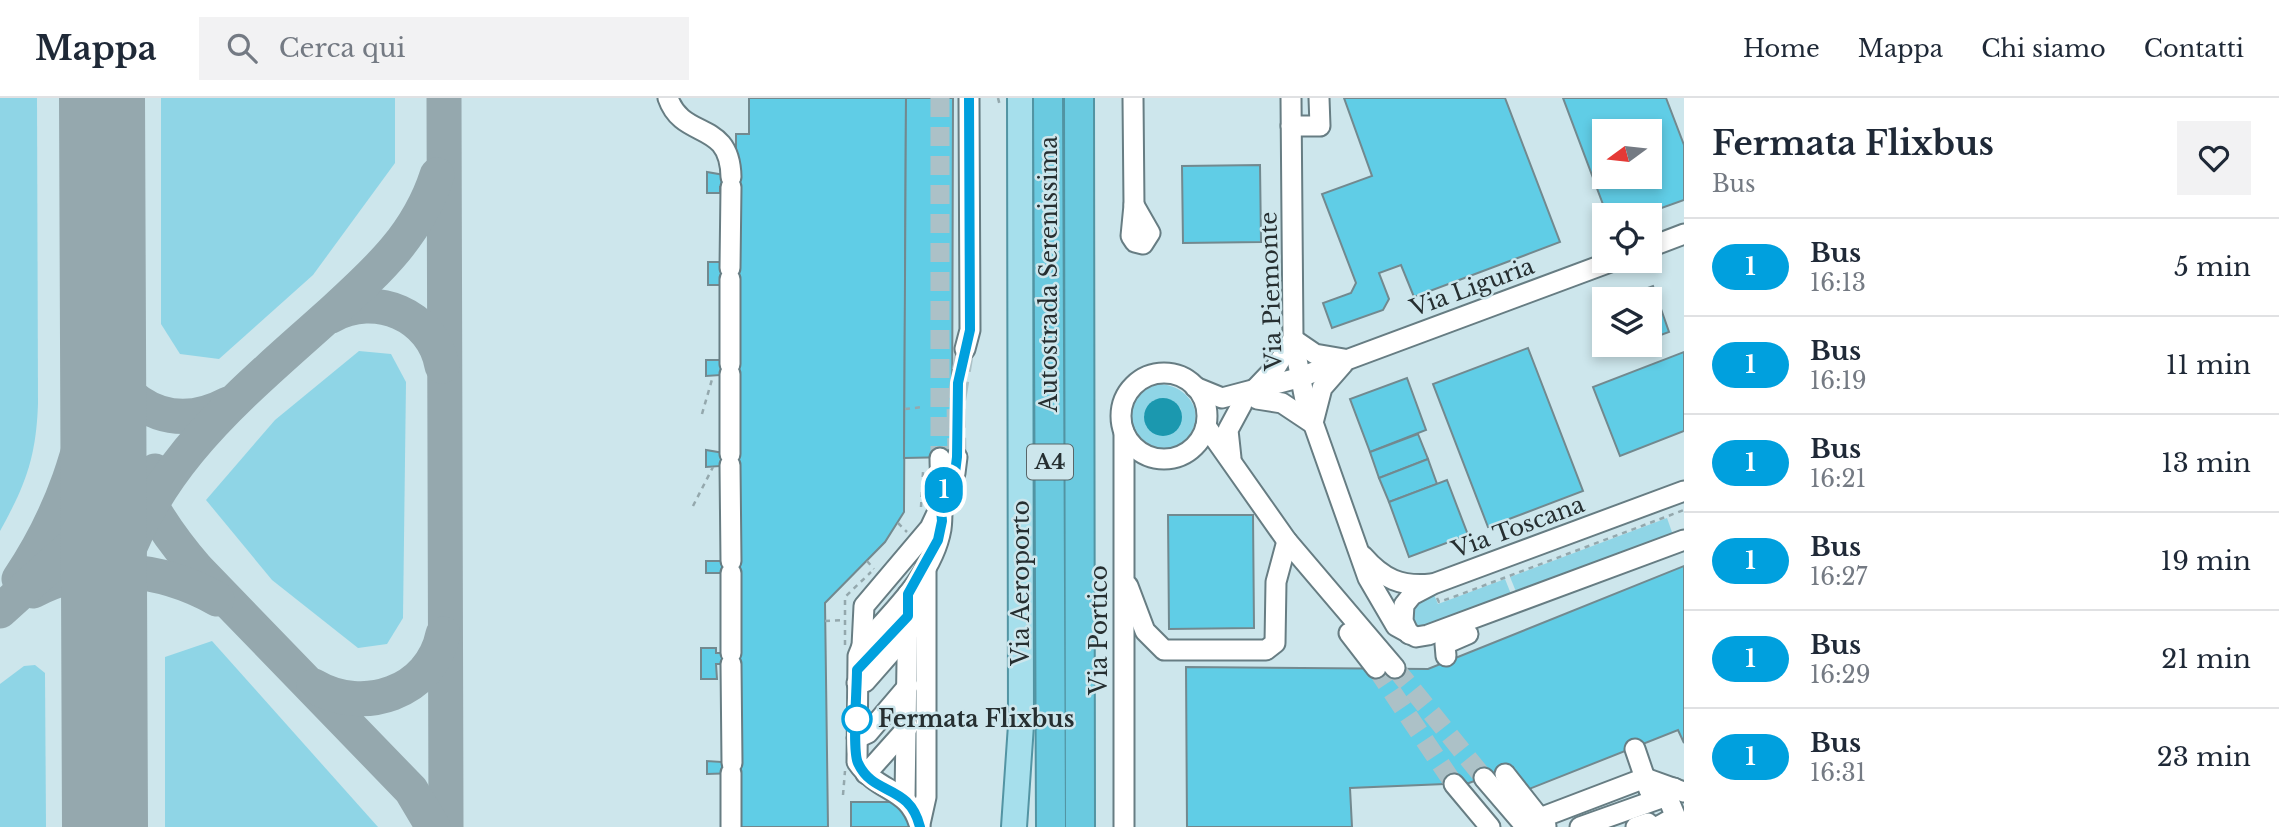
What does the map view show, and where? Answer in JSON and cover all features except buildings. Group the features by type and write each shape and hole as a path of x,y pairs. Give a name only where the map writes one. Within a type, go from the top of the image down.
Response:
{"highway":[{"name":"Autostrada Serenissima","path":"1048,98 1051,827"},
{"name":"Autostrada Serenissima","path":"1079,98 1080,827"}],"main road":[{"name":"Via Aeroporto","path":"1006,98 1019,136"},
{"name":"Via Aeroporto","path":"1014,824 1021,725 1020,98"}],"street":[{"path":"668,98 681,119 723,144 731,162 730,273 724,371 725,462 731,567 732,827"},
{"path":"965,349 970,330 969,98"},
{"path":"1133,98 1134,205"},
{"name":"Via Piemonte","path":"1291,98 1293,339 1298,378 1362,554 1368,578 1396,626 1409,634"},
{"path":"1291,126 1320,126 1319,98"},
{"path":"1662,242 1684,234"},
{"name":"Via Liguria","path":"1251,398 1592,269"},
{"path":"1231,460 1228,430 1276,367 1293,339"},
{"name":"Via Liguria","path":"1293,339 1315,355 1349,359"},
{"name":"Via Liguria","path":"1195,387 1222,398 1282,402 1313,423 1322,388 1330,376 1349,359"},
{"path":"1251,398 1219,415 1206,426 1195,446 1172,459 1144,454 1124,432 1123,406 1129,392 1141,380 1162,374 1176,375 1195,387 1205,404 1206,426 1287,541 1385,668"},
{"name":"Via Portico","path":"1124,432 1124,827"},
{"path":"908,727 870,752 860,729 858,656 862,646 864,606 930,528 940,502 948,458"},
{"name":"Via Toscana","path":"1409,634 1403,621 1404,605 1412,595 1666,507 1684,491"},
{"path":"862,646 908,594 926,565 941,529 940,502"},
{"path":"1123,574 1145,631 1164,650 1266,650 1275,643 1276,582 1287,541"},
{"path":"1409,634 1422,637 1483,615 1574,591 1682,541"},
{"name":"Via Piemonte","path":"1362,554 1375,569 1395,583 1434,589"},
{"path":"920,826 926,797 926,565"},
{"path":"905,798 908,594"},
{"path":"1446,656 1445,644 1482,628 1486,622 1483,615"},
{"path":"908,633 865,699 860,729 910,803 920,826"},
{"path":"860,729 908,633"},
{"path":"860,729 866,717 908,679"},
{"path":"860,729 908,727"},
{"path":"1635,749 1645,778 1669,794 1678,822 1647,826"},
{"path":"1505,774 1538,824"},
{"path":"1484,778 1512,818 1538,824 1645,778"},
{"path":"1454,784 1490,827"},
{"path":"1580,827 1669,794"}],"path":[{"path":"702,414 724,371"},
{"path":"905,409 923,407"},
{"path":"693,506 725,462"},
{"path":"1434,589 1439,602 1666,507 1684,510"},
{"path":"1666,507 1682,541"},
{"path":"898,523 909,535"},
{"path":"867,561 874,569"},
{"path":"825,621 845,620"}],"shaded area":[{"path":"0,98 37,98 38,404 35,440 28,470 17,499 0,531"},
{"path":"161,98 395,98 395,163 313,275 219,359 180,354 161,324"},
{"path":"359,351 391,354 406,382 403,618 387,644 358,648 272,580 206,500 275,420"},
{"path":"1158,384 1175,388 1189,398 1196,413 1195,422 1192,431 1180,445 1165,450 1151,446 1139,436 1132,423 1131,408 1139,395","holes":["1166,398 1181,409 1179,428 1147,427 1144,415 1154,400"]},
{"path":"1163,398 1176,404 1182,417 1176,430 1163,436 1150,430 1144,417 1150,404"},
{"path":"1667,518 1673,535 1517,594 1510,577"},
{"path":"1505,579 1511,594 1427,625 1417,626 1410,621 1411,606 1434,595 1438,604"},
{"path":"212,641 378,827 165,827 165,657"},
{"path":"35,665 45,673 46,827 0,827 0,684 24,666"}],"taxiway":[{"path":"444,98 446,827"},
{"path":"104,678 108,625 114,594 129,549 172,472 199,438 229,407 362,285 393,253 418,217 437,175"},
{"path":"331,316 366,306 400,312 415,321 427,333 442,366"},
{"path":"103,341 112,405 120,435 130,463 158,517 197,569 411,790 433,827"},
{"path":"105,366 130,395 159,412 191,416 228,404"},
{"path":"19,579 48,529 69,480 85,427 97,371"},
{"path":"0,611 155,471"},
{"path":"33,591 79,575 126,571 172,580 217,599"},
{"path":"314,686 333,695 353,698 373,698 392,693 410,684 425,671 436,654 443,634"}],"runway":[{"path":"102,98 105,827"}],"tunnel":[{"path":"940,98 940,458"},
{"path":"957,457 956,403 965,349"},
{"path":"1376,668 1454,784"},
{"path":"1395,668 1484,778"}],"bus line":[{"name":"1","path":"920,827 910,803 895,792 875,783 857,762 857,670 908,616 908,594 938,540 942,521 940,497 955,473 958,383 970,330 969,98"}],"place":[{"name":"Fermata Flixbus","path":"857,719"}]}
